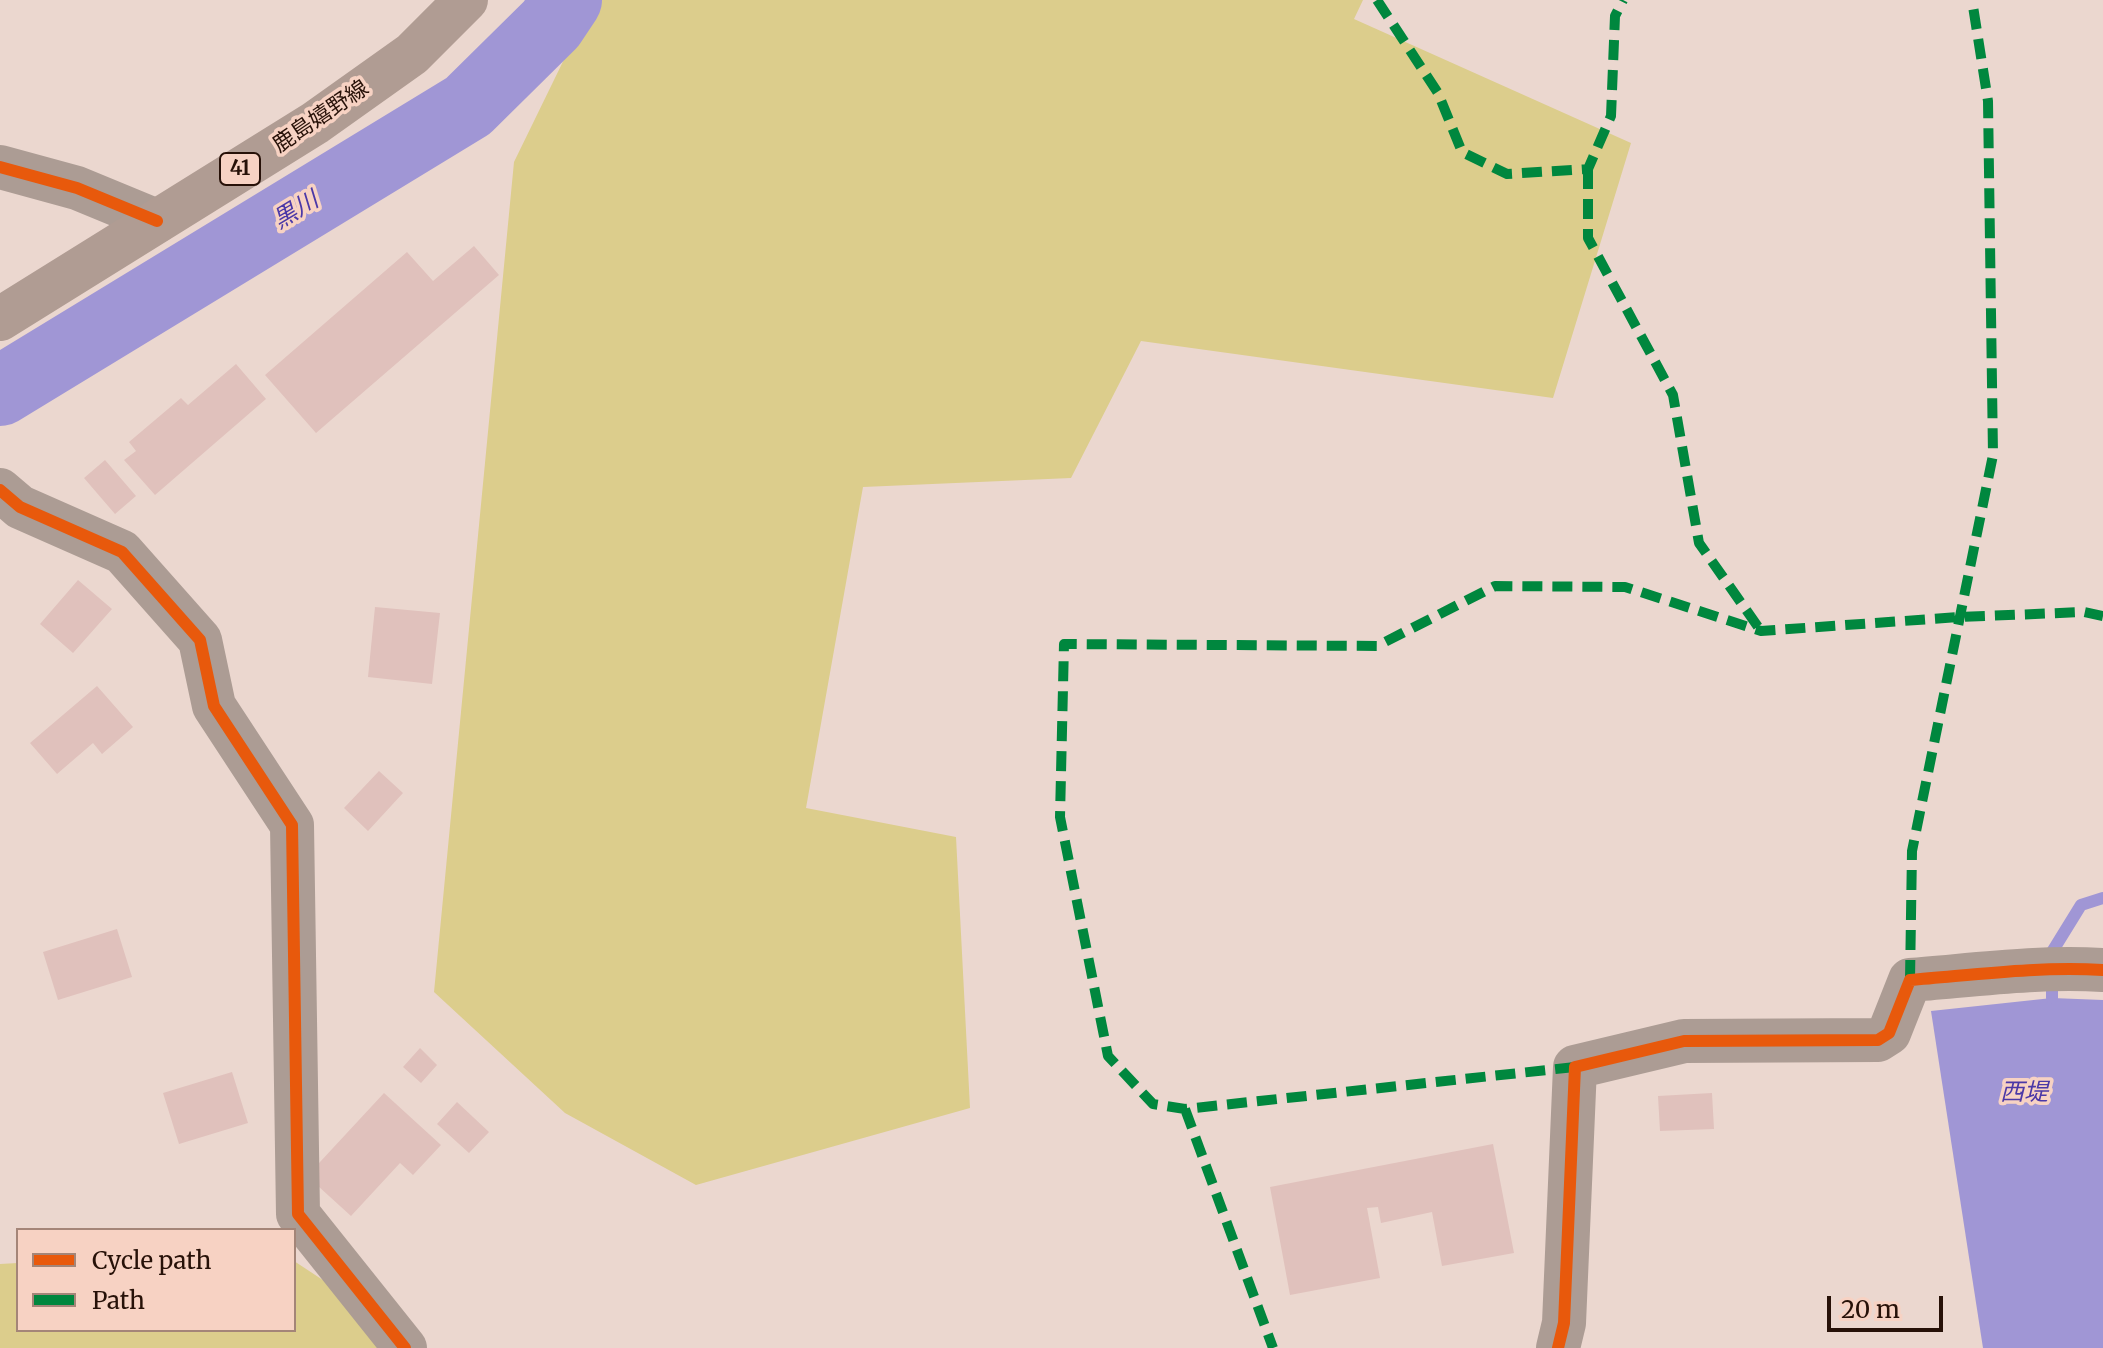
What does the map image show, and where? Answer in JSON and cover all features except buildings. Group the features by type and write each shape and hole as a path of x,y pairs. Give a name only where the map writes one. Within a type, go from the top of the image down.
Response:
{"main road":[{"name":"鹿島嬉野線","path":"0,319 315,123 412,54 466,0"}],"street":[{"path":"0,167 77,188 157,221"},
{"path":"0,490 20,507 122,552 200,640 214,706 292,825 298,1214 405,1348"},
{"path":"1558,1348 1564,1323 1575,1067 1684,1041 1878,1040 1889,1033 1910,980 2022,970 2087,969"}],"shaded area":[{"path":"593,0 1363,0 1354,19 1631,143 1553,398 1141,341 1071,478 863,487 806,808 956,837 970,1108 696,1185 565,1113 434,992 514,162"},
{"path":"296,1262 335,1288 383,1348 0,1348 0,1264 16,1263 16,1332 296,1332"}],"water":[{"name":"西堤","path":"2052,998 2103,1000 2103,1348 1983,1348 1931,1011"}],"waterway":[{"name":"黒川","path":"0,391 468,106 551,24 567,0"},
{"path":"2052,998 2052,952 2081,905 2103,898"}],"marked path":[{"path":"1377,0 1438,93 1462,152 1507,174 1588,169 1611,116 1615,16 1623,0"},
{"path":"1910,980 1912,851 1993,455 1988,101 1972,0"},
{"path":"1588,169 1588,238 1673,395 1699,543 1761,631"},
{"path":"1575,1067 1185,1109 1153,1104 1108,1056 1060,817 1064,644 1377,646 1495,586 1625,587 1761,631 1960,617 2084,612 2103,616"},
{"path":"1185,1109 1273,1348"}],"cycle path":[{"path":"0,167 77,188 157,221"},
{"path":"0,490 20,507 122,552 200,640 214,706 292,825 298,1214 405,1348"},
{"path":"1558,1348 1564,1323 1575,1067 1684,1041 1878,1040 1889,1033 1910,980 2030,970 2103,970"}]}
